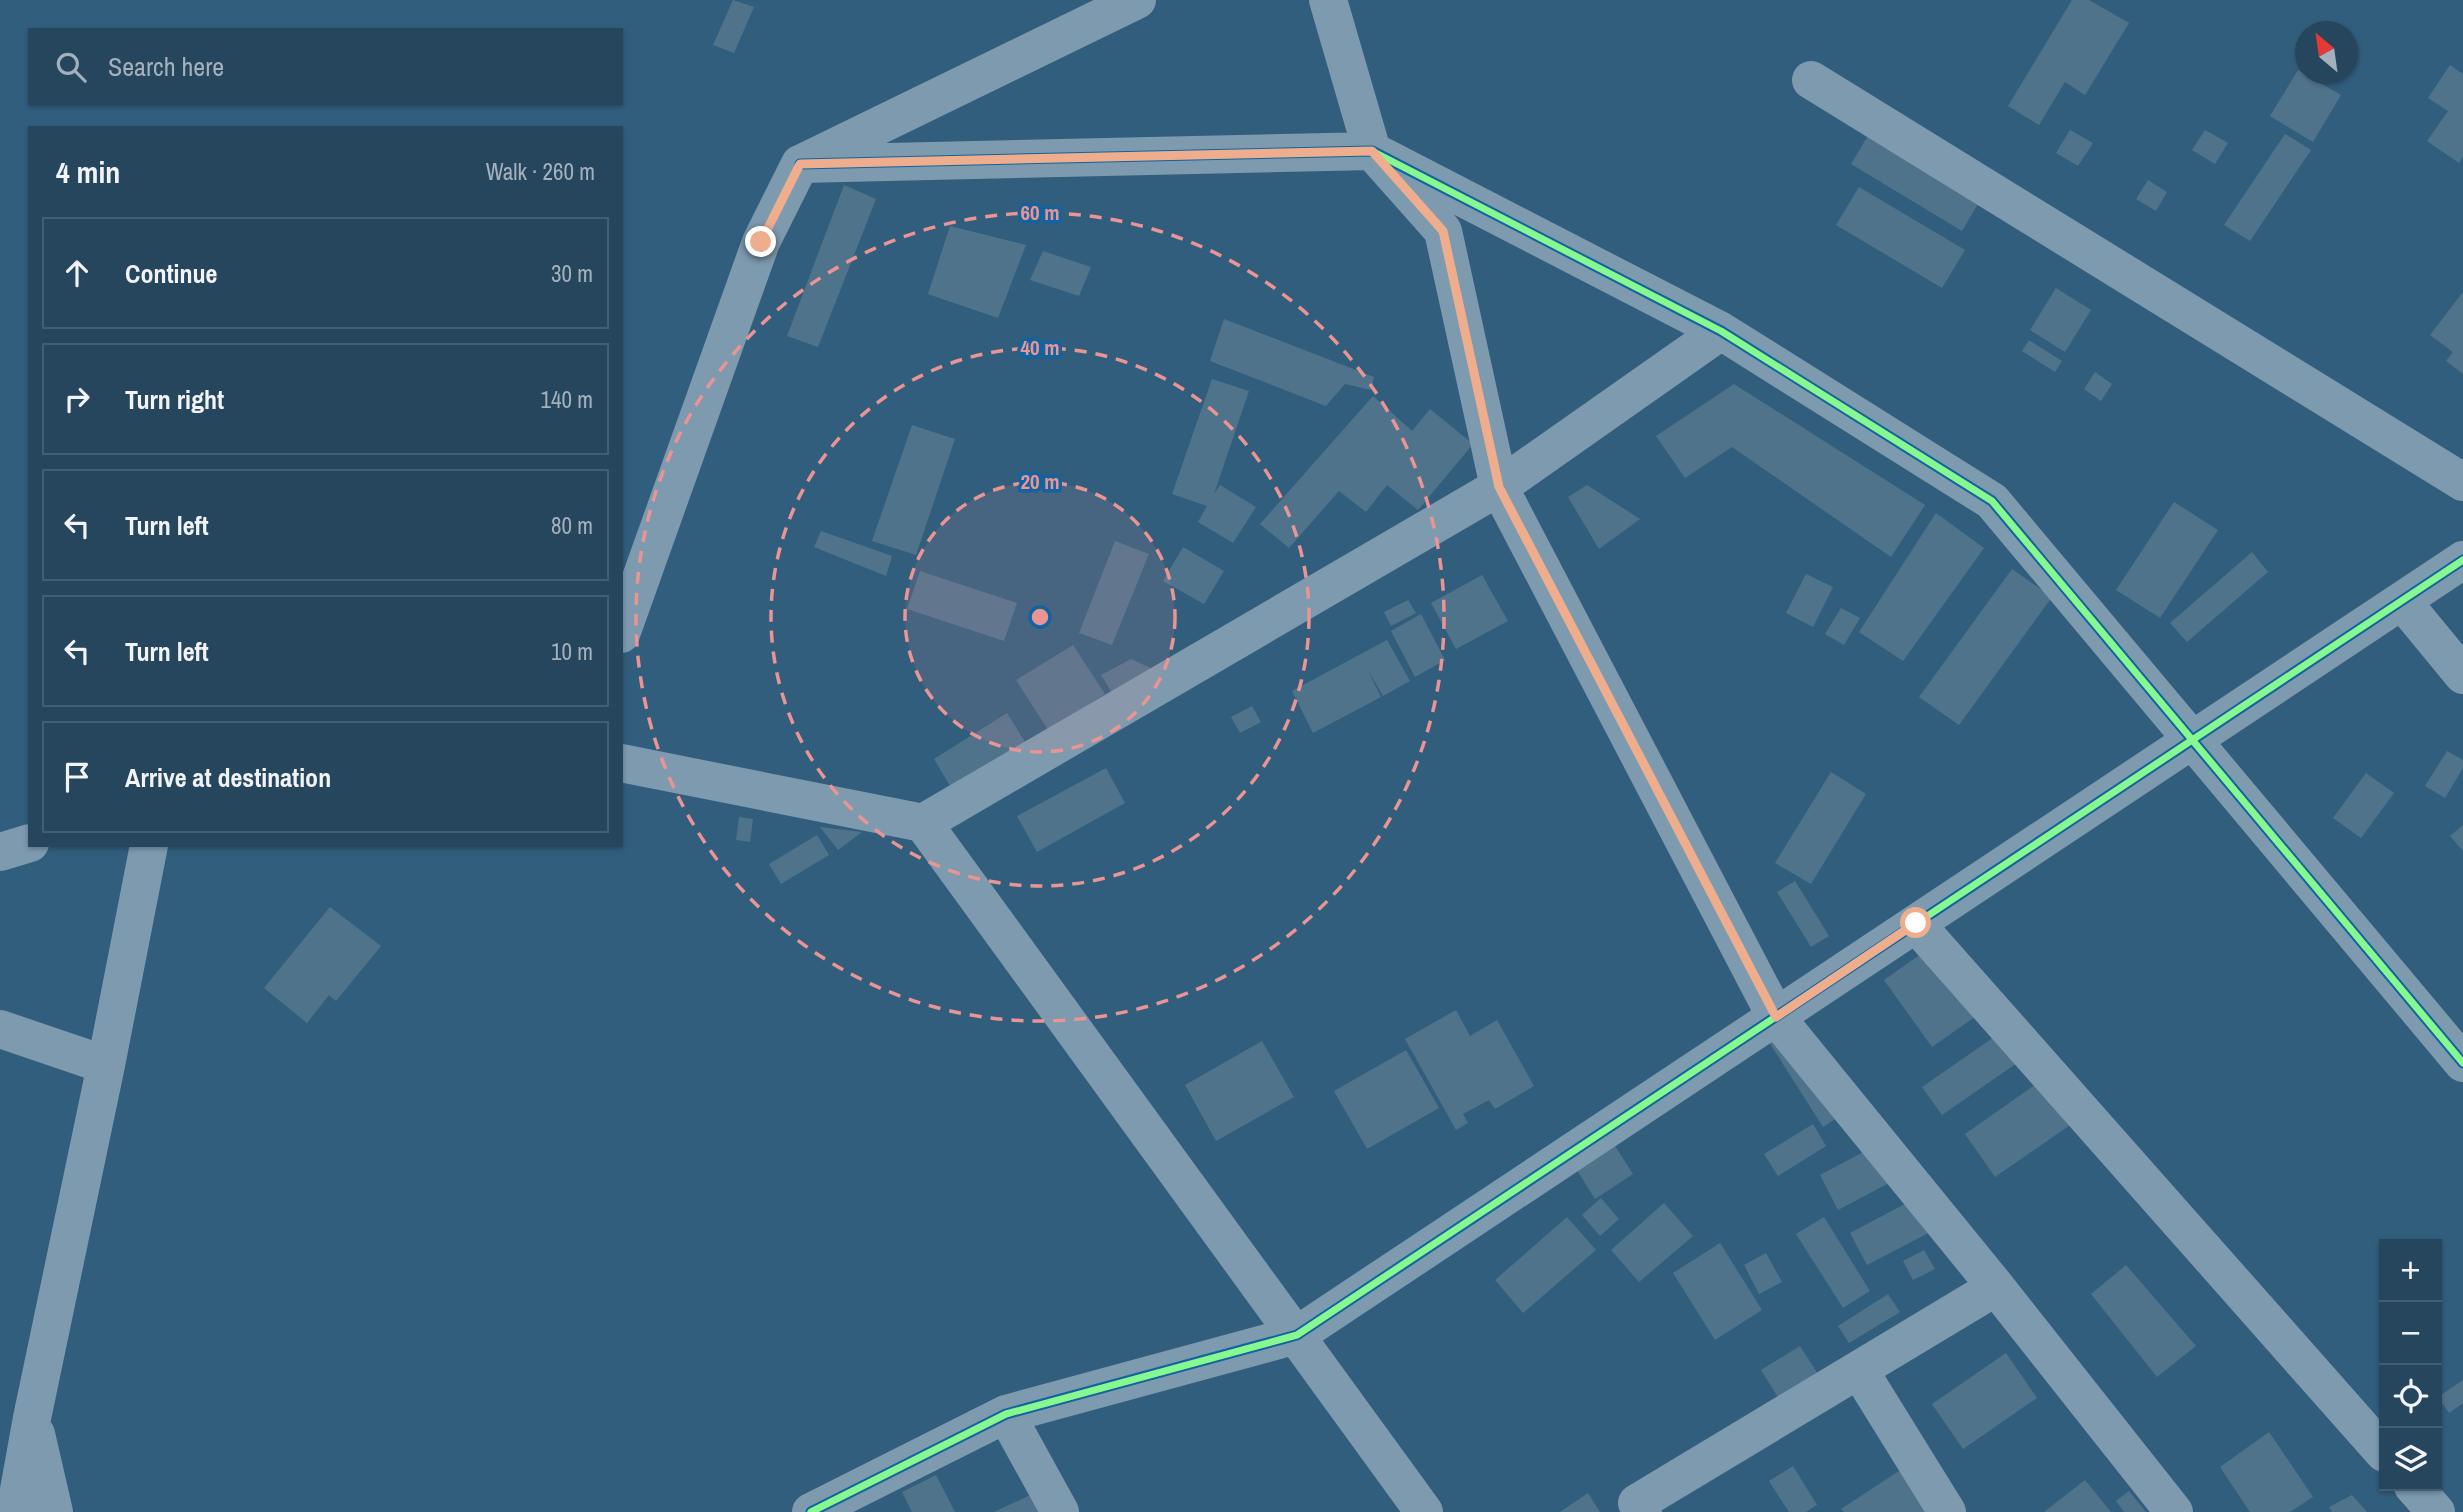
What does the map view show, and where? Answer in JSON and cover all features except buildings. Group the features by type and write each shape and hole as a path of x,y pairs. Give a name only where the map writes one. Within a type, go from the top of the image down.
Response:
{"street":[{"path":"623,628 761,242 800,164 1137,0"},
{"path":"1328,0 1372,151 1443,231 1499,487 1776,1017 1996,1287 2174,1512"},
{"path":"1811,80 2463,482"},
{"path":"800,164 1372,151 1721,331 1992,501 2463,1063"},
{"path":"623,763 923,823 1499,487 1721,331"},
{"path":"811,1512 1006,1414 1297,1335 2463,560"},
{"path":"2402,601 2463,675"},
{"path":"923,823 1424,1512"},
{"path":"0,852 28,844"},
{"path":"15,1512 149,847"},
{"path":"1916,923 2379,1447"},
{"path":"0,1030 106,1065"},
{"path":"1643,1512 1637,1503 1996,1287"},
{"path":"1858,1370 1947,1512"},
{"path":"1006,1414 1060,1512"},
{"path":"32,1418 54,1512"},
{"path":"2417,1491 2436,1512"}],"cycle path":[{"path":"800,164 1372,151 1721,331 1992,501 2463,1063"},
{"path":"811,1512 1006,1414 1297,1335 2463,560"}],"route":[{"path":"761,242 800,164 1372,151 1443,231 1499,487 1776,1017 1916,923"}]}
